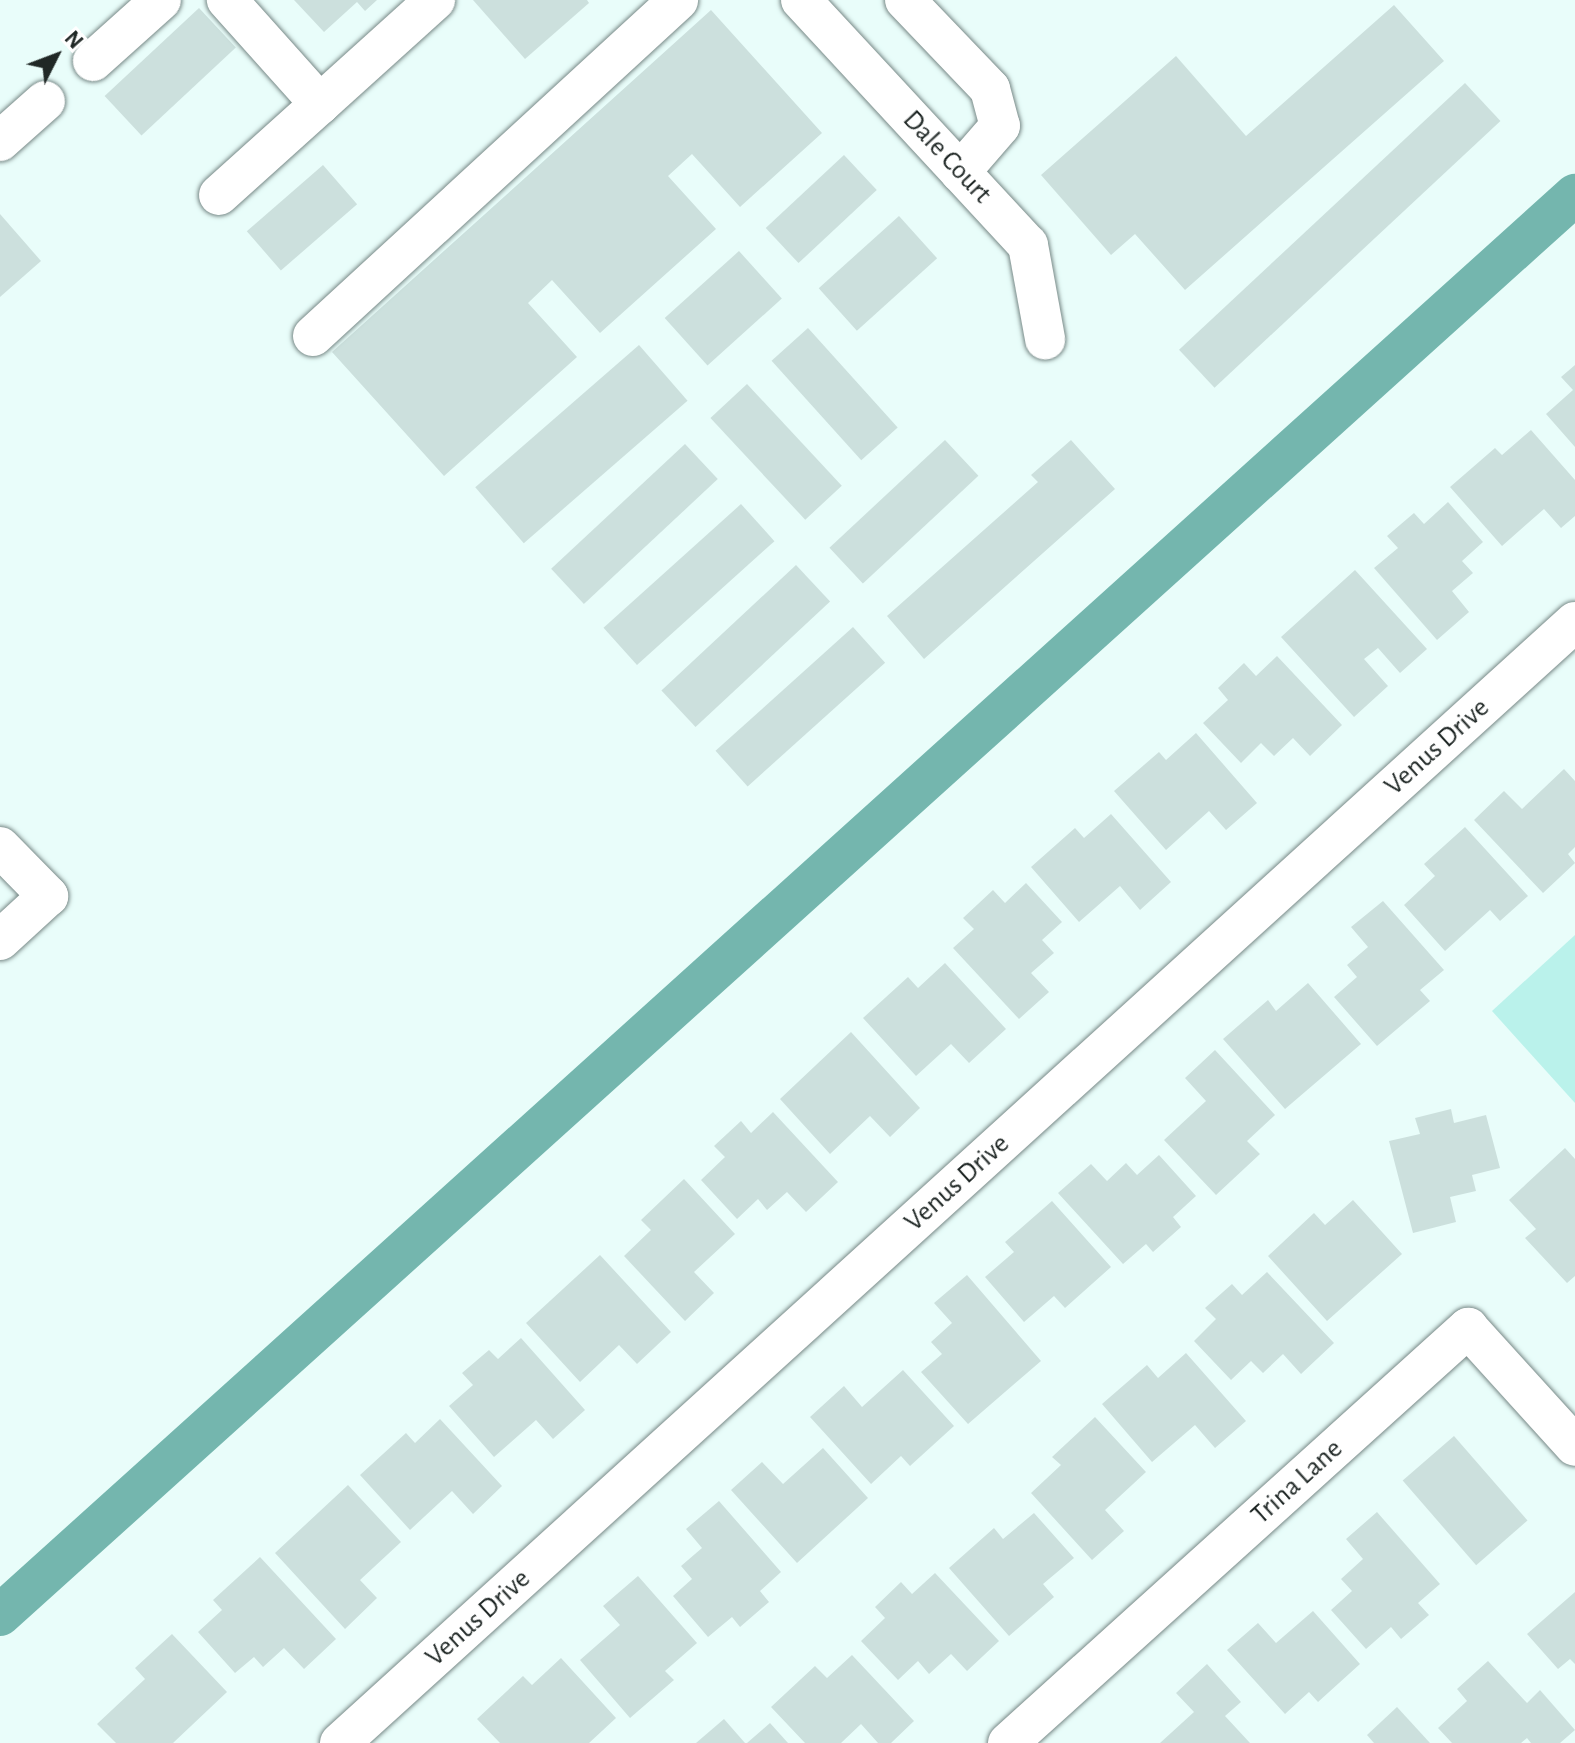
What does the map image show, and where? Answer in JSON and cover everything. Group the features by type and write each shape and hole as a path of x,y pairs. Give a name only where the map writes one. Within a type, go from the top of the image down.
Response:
{"street":[{"path":"93,61 161,0"},
{"path":"227,0 320,104"},
{"path":"219,195 435,0"},
{"path":"313,336 678,0"},
{"name":"Dale Court","path":"801,0 1028,245 1045,339"},
{"path":"905,0 990,89 1000,126 960,172"},
{"path":"0,141 45,101"},
{"name":"Venus Drive","path":"340,1743 1575,622"},
{"path":"0,847 48,896 0,940"},
{"name":"Trina Lane","path":"1008,1743 1468,1328 1575,1446"}],"shaded area":[{"path":"1575,935 1575,1103 1492,1011"}],"building":[{"path":"294,0 377,0 365,11 357,2 324,32"},
{"path":"473,0 587,0 589,3 525,59"},
{"path":"1394,5 1444,61 1185,290 1135,234 1111,255 1041,175 1176,56 1246,136"},
{"path":"199,8 236,47 141,135 105,96"},
{"path":"711,10 822,133 740,207 692,154 668,176 716,229 600,333 552,280 528,303 577,357 444,476 332,352"},
{"path":"1465,83 1500,121 1215,388 1179,350"},
{"path":"844,155 877,190 798,263 766,228"},
{"path":"323,165 357,204 281,271 247,231"},
{"path":"0,214 41,261 0,297"},
{"path":"899,216 937,258 857,331 819,288"},
{"path":"739,251 782,299 708,365 665,318"},
{"path":"808,328 898,428 861,460 772,361"},
{"path":"639,345 688,401 524,543 475,487"},
{"path":"1575,365 1575,447 1546,414 1573,390 1561,377"},
{"path":"747,384 842,486 805,520 710,418"},
{"path":"1531,430 1575,480 1575,516 1561,528 1544,509 1502,546 1450,487 1495,448 1502,455"},
{"path":"945,440 978,476 863,584 829,548"},
{"path":"1071,440 1115,489 924,659 887,616 1038,482 1031,475"},
{"path":"685,444 718,479 584,604 551,569"},
{"path":"1448,502 1483,542 1462,561 1473,573 1452,591 1469,612 1437,640 1374,568 1398,548 1387,536 1414,513 1424,524"},
{"path":"741,504 774,541 637,665 604,628"},
{"path":"796,565 830,602 696,727 661,690"},
{"path":"1355,570 1427,649 1400,673 1378,648 1364,659 1388,686 1354,717 1281,637"},
{"path":"853,627 885,663 748,786 716,751"},
{"path":"1277,656 1342,725 1310,756 1293,738 1274,756 1261,743 1241,763 1203,723 1228,700 1218,688 1244,663 1256,676"},
{"path":"1196,733 1257,803 1226,830 1209,811 1166,850 1114,791 1159,752 1166,760"},
{"path":"1564,769 1575,781 1575,847 1568,854 1575,863 1543,893 1474,820 1504,791 1522,809"},
{"path":"1111,814 1171,882 1140,910 1120,886 1079,922 1031,867 1075,828 1084,838"},
{"path":"1465,827 1528,896 1500,921 1490,910 1445,951 1404,905 1435,876 1424,864"},
{"path":"1026,883 1062,922 1042,940 1054,953 1031,973 1049,992 1019,1019 953,948 974,929 963,918 993,890 1005,903"},
{"path":"1383,901 1444,970 1420,990 1430,1001 1377,1046 1334,997 1357,977 1347,965 1368,947 1351,927"},
{"path":"945,963 1006,1029 969,1063 951,1044 916,1076 863,1018 908,977 918,988"},
{"path":"1308,983 1361,1044 1285,1109 1223,1039 1268,1000 1276,1011"},
{"path":"851,1032 920,1108 890,1137 870,1116 830,1154 780,1099"},
{"path":"1215,1050 1275,1115 1247,1141 1260,1154 1216,1195 1164,1140 1206,1101 1185,1078"},
{"path":"1451,1109 1454,1123 1486,1115 1500,1168 1472,1175 1476,1191 1450,1197 1456,1222 1413,1233 1389,1141 1420,1134 1415,1118"},
{"path":"773,1112 838,1182 806,1212 787,1192 767,1210 758,1199 737,1219 701,1180 725,1157 714,1146 741,1121 751,1133"},
{"path":"1565,1148 1575,1159 1575,1276 1567,1283 1525,1238 1536,1229 1509,1200"},
{"path":"1159,1155 1196,1196 1173,1217 1181,1227 1153,1252 1146,1244 1123,1264 1058,1193 1091,1164 1107,1181 1126,1163 1137,1175"},
{"path":"684,1179 735,1234 694,1272 714,1293 685,1321 624,1256 651,1230 641,1220"},
{"path":"1353,1200 1402,1254 1327,1321 1268,1256 1314,1213 1325,1225"},
{"path":"1052,1201 1111,1267 1065,1308 1054,1296 1024,1322 985,1277 1014,1252 1005,1242"},
{"path":"600,1255 671,1332 637,1364 619,1345 580,1382 526,1323"},
{"path":"1267,1272 1334,1343 1301,1374 1283,1354 1263,1373 1251,1361 1231,1380 1194,1341 1216,1319 1205,1308 1232,1284 1242,1295"},
{"path":"967,1275 1041,1361 968,1424 921,1372 942,1354 931,1342 952,1323 934,1303"},
{"path":"521,1338 585,1410 553,1439 536,1420 494,1457 449,1406 473,1385 462,1373 489,1350 498,1359"},
{"path":"1186,1353 1246,1421 1215,1448 1195,1425 1152,1462 1102,1404 1147,1365 1158,1378"},
{"path":"903,1370 954,1426 910,1466 901,1456 871,1484 810,1417 844,1386 862,1407"},
{"path":"1095,1417 1146,1472 1105,1510 1124,1531 1092,1560 1031,1493 1061,1465 1052,1457"},
{"path":"440,1419 502,1486 473,1514 452,1491 410,1530 360,1475 406,1433 415,1443"},
{"path":"1454,1436 1527,1521 1476,1565 1403,1481"},
{"path":"823,1448 868,1498 797,1563 731,1490 762,1462 783,1484"},
{"path":"348,1485 401,1542 360,1580 377,1598 345,1629 275,1553"},
{"path":"719,1501 781,1572 760,1591 769,1602 740,1627 732,1617 708,1637 673,1596 692,1579 681,1566 702,1548 686,1529"},
{"path":"1377,1512 1440,1584 1418,1603 1429,1615 1401,1639 1391,1627 1366,1649 1331,1610 1352,1591 1341,1579 1363,1559 1346,1539"},
{"path":"1034,1513 1074,1558 1043,1584 1054,1597 1009,1636 949,1568 994,1528 1003,1539"},
{"path":"260,1557 336,1639 304,1669 284,1648 263,1667 254,1657 235,1673 198,1632 222,1610 213,1600"},
{"path":"935,1573 999,1641 967,1671 951,1654 929,1674 918,1661 898,1680 861,1641 885,1618 875,1607 901,1582 912,1594"},
{"path":"638,1576 697,1643 665,1671 674,1680 630,1718 580,1660 620,1625 603,1606"},
{"path":"1575,1592 1575,1664 1570,1659 1558,1669 1527,1634"},
{"path":"1313,1611 1360,1664 1318,1702 1309,1692 1285,1714 1227,1650 1258,1623 1276,1643"},
{"path":"172,1634 227,1692 173,1743 116,1743 97,1724 145,1679 135,1668"},
{"path":"852,1655 914,1721 891,1743 878,1743 861,1724 841,1743 805,1743 771,1707 815,1666 827,1678"},
{"path":"561,1658 616,1718 589,1743 500,1743 477,1719 523,1676 532,1685"},
{"path":"1488,1661 1527,1703 1540,1690 1575,1730 1560,1743 1531,1743 1527,1738 1521,1743 1452,1743 1438,1728 1467,1701 1457,1689"},
{"path":"1207,1664 1241,1702 1225,1716 1250,1743 1160,1743 1194,1712 1176,1693"},
{"path":"1397,1707 1430,1743 1374,1743 1367,1735"},
{"path":"724,1719 745,1743 696,1743"},
{"path":"770,1723 788,1743 747,1743"}],"waterway":[{"path":"0,1615 1575,195"}]}
